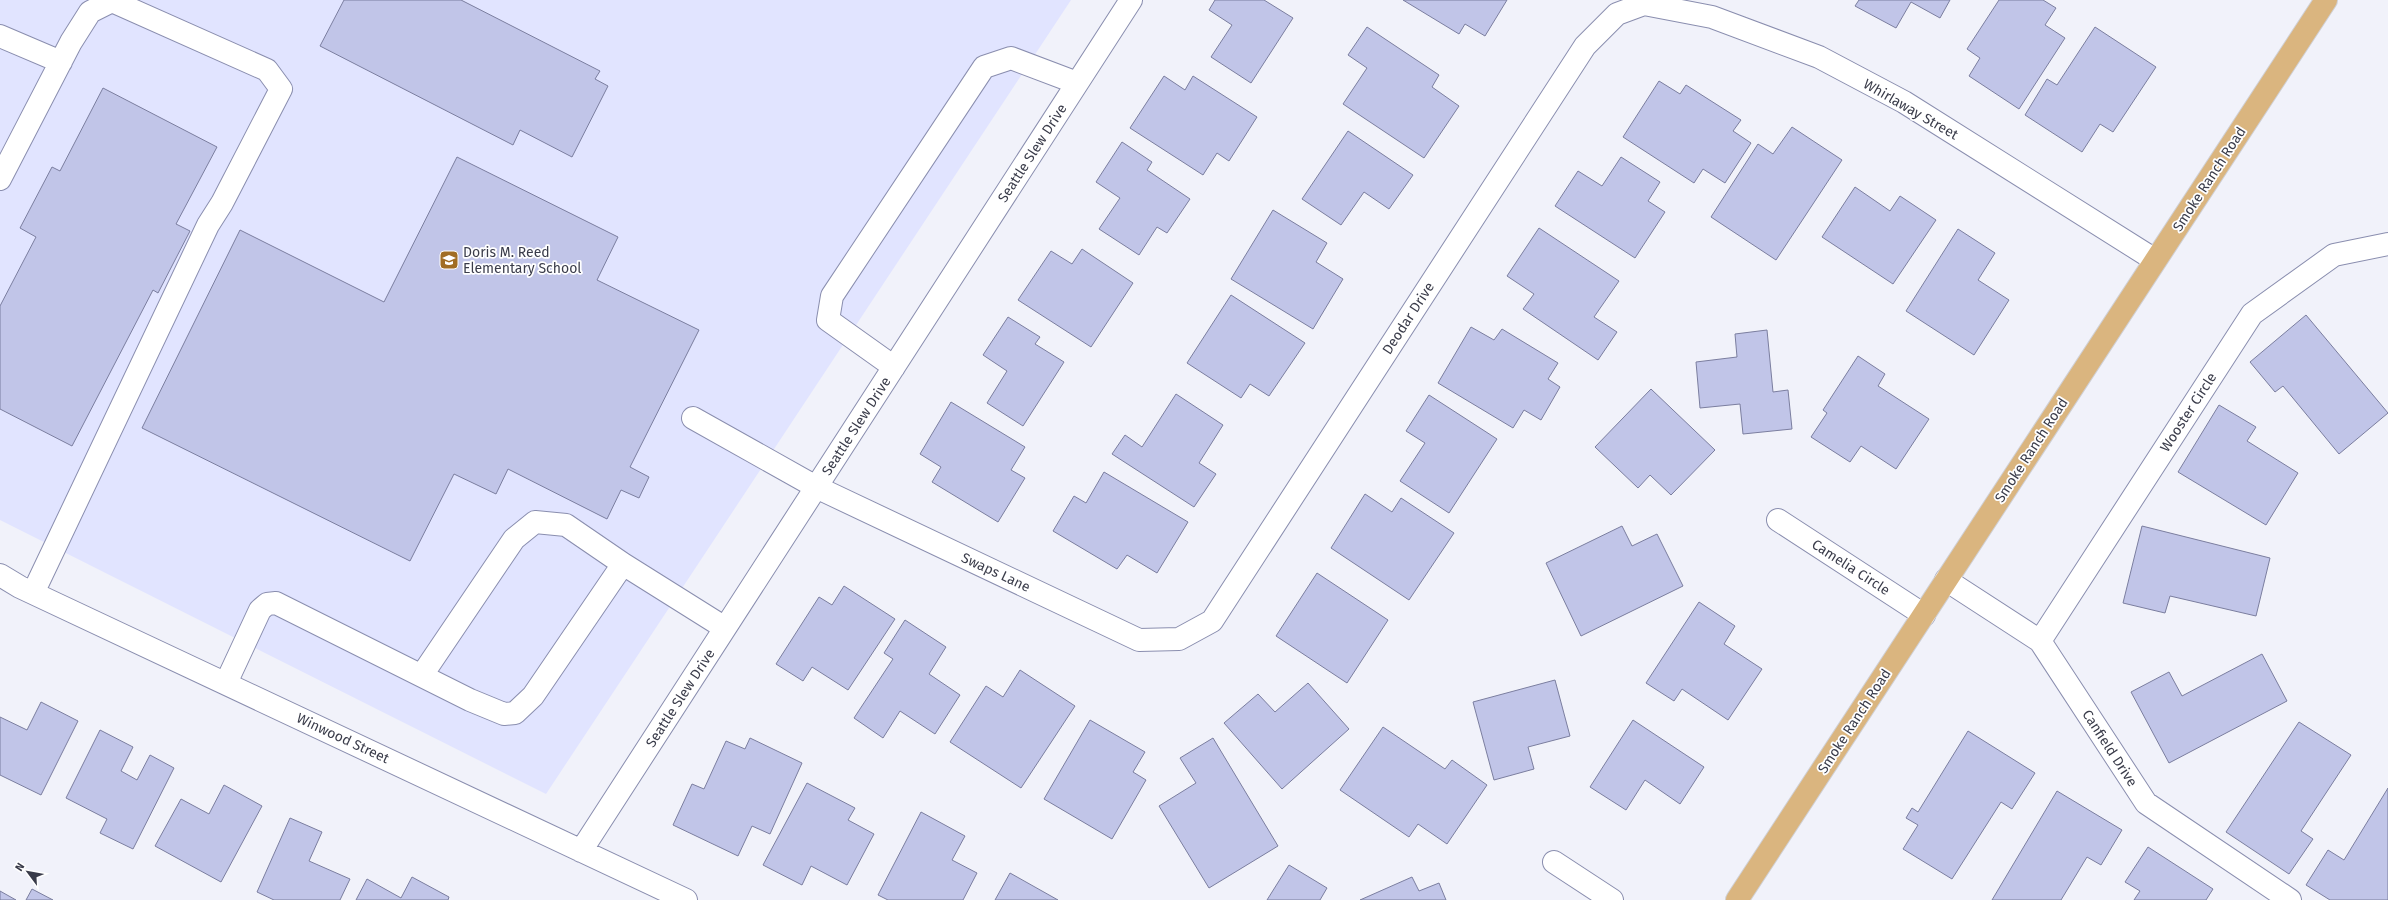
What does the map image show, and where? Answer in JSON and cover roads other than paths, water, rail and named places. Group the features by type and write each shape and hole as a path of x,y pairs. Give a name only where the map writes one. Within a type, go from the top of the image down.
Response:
{"main road":[{"name":"Smoke Ranch Road","path":"1737,900 2326,0"}],"street":[{"name":"Seattle Slew Drive","path":"581,851 1131,0"},
{"path":"0,179 61,62 90,12 112,1 267,70 281,89 222,203 208,225 34,593"},
{"name":"Whirlaway Street","path":"1644,4 1712,17 1819,57 1904,102 2156,260"},
{"name":"Deodar Drive","path":"1180,639 1212,620 1585,46 1617,14 1644,4"},
{"path":"0,36 61,62"},
{"path":"894,367 828,320 832,296 984,67 1011,58 1077,83"},
{"name":"Wooster Circle","path":"2040,641 2252,314 2334,255 2388,244"},
{"name":"Swaps Lane","path":"693,418 816,487 1139,640 1180,639"},
{"name":"Camelia Circle","path":"1778,520 1924,615"},
{"path":"422,675 514,539 535,522 566,525 623,564 725,628"},
{"path":"226,683 260,610 267,604 276,603 476,703 504,714 515,713 533,696 623,564"},
{"name":"Winwood Street","path":"0,575 34,593 686,900"},
{"name":"Canfield Drive","path":"1946,580 2040,641 2146,803 2290,900"},
{"path":"1554,862 1612,900"}],"place":[{"name":"Doris M. Reed Elementary School","path":"449,260"}]}
